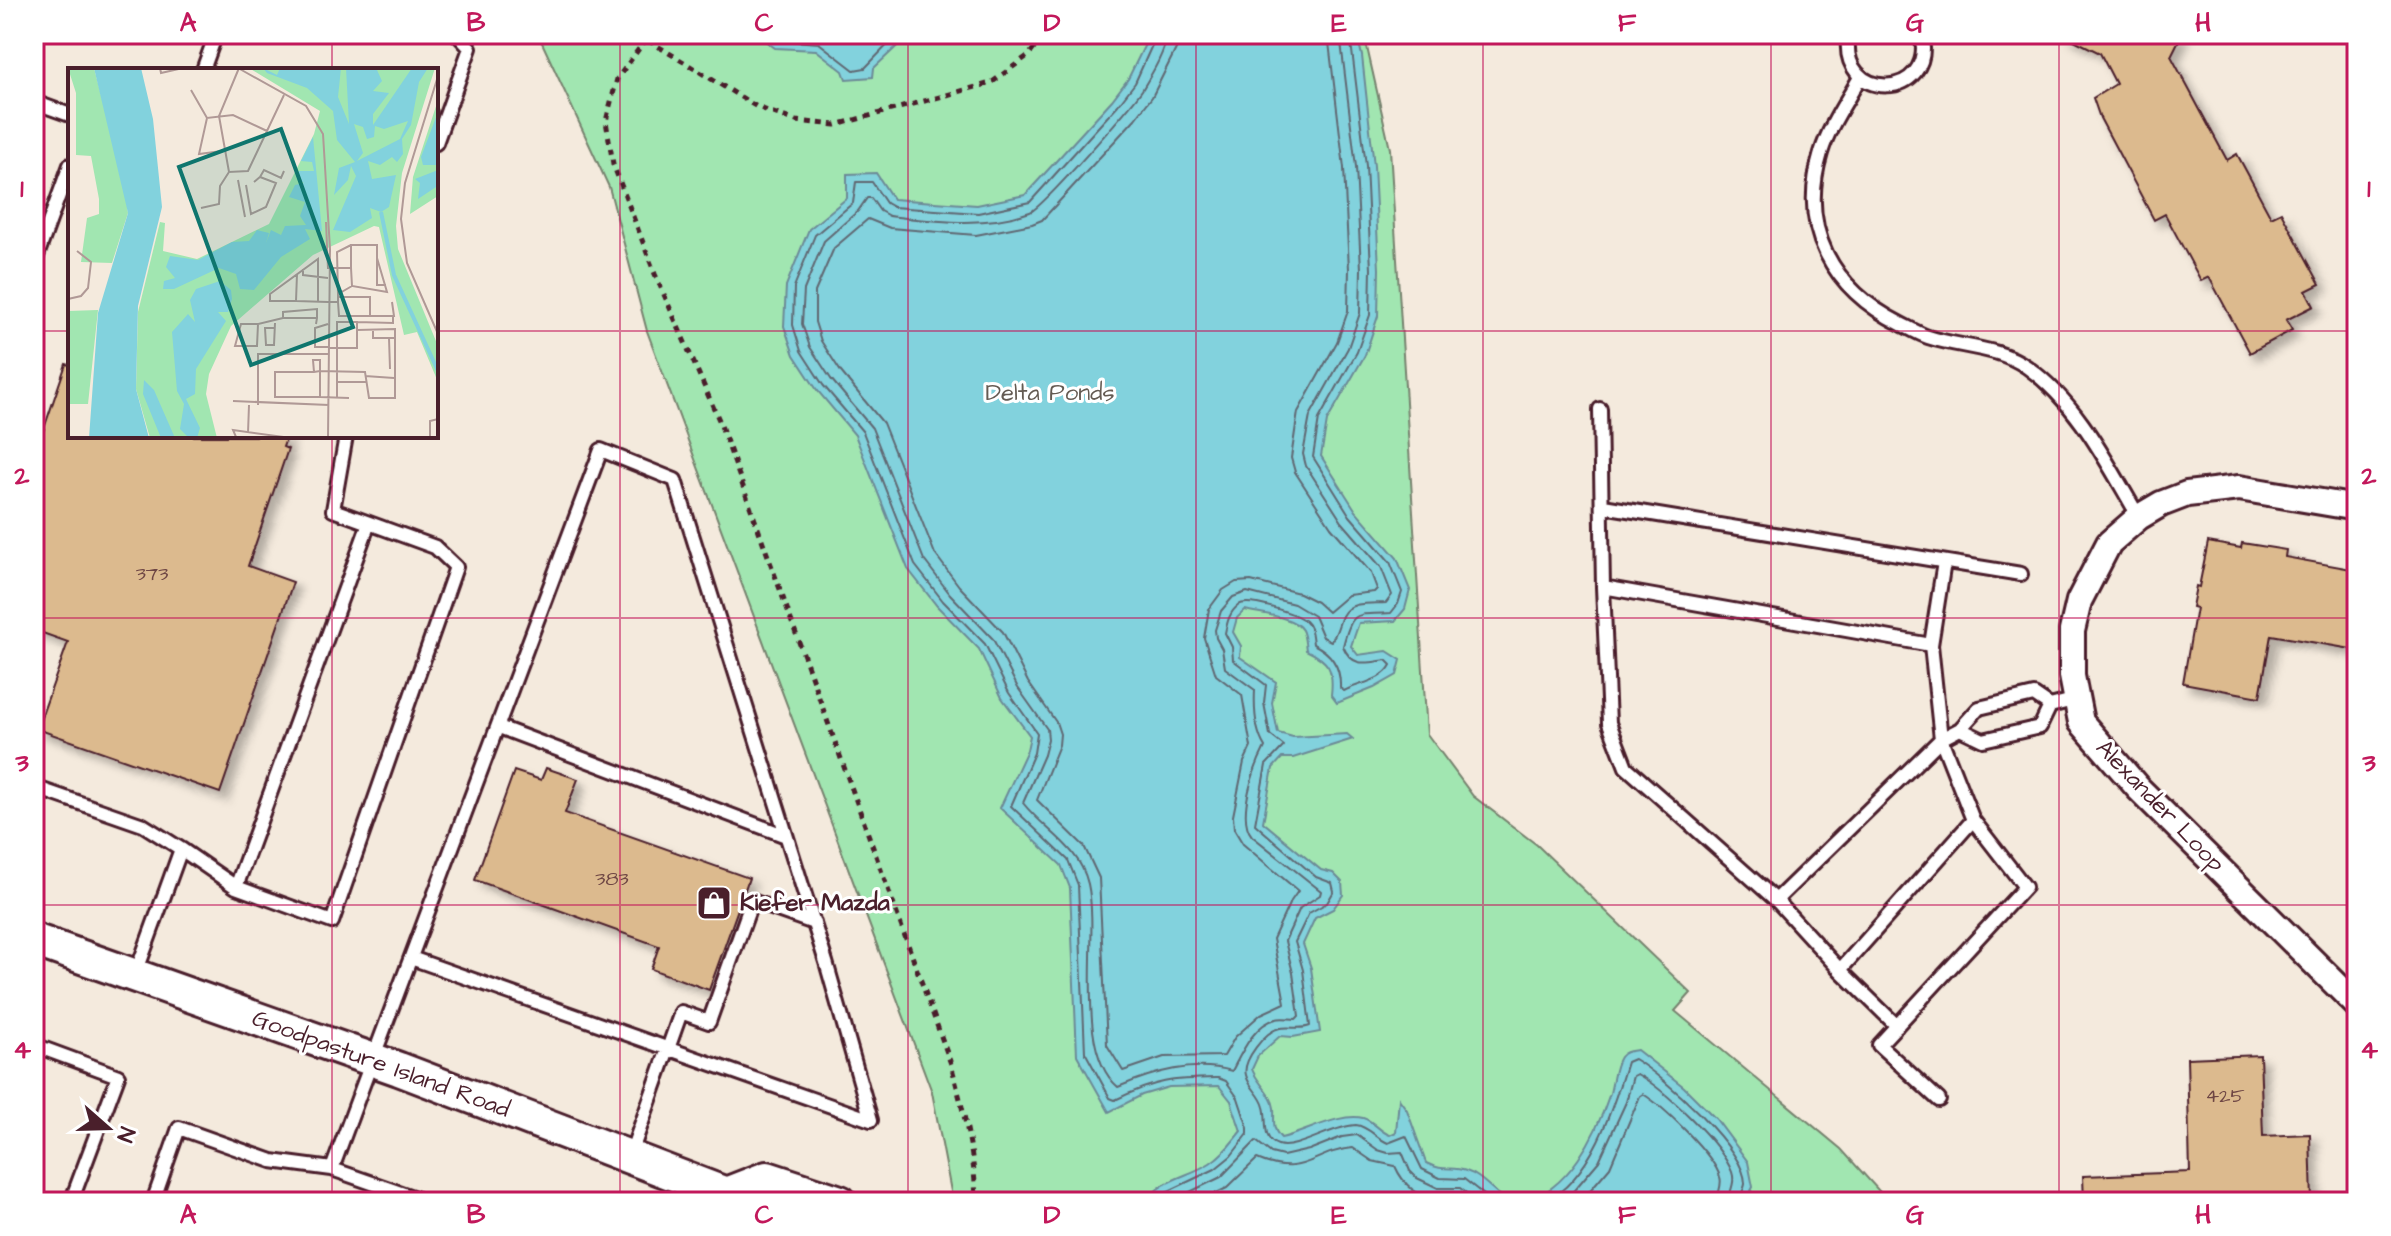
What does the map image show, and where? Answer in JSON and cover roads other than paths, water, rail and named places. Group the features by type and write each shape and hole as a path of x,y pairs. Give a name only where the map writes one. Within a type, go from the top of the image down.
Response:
{"main road":[{"name":"Goodpasture Island Road","path":"34,940 630,1156 726,1199 767,1178 840,1202"}],"street":[{"name":"Alexander Loop","path":"2357,508 2239,488 2187,494 2161,504 2139,517 2109,543 2079,601 2072,631 2072,676 2081,722 2138,788 2357,1005"}],"lane":[{"path":"204,68 216,34"},
{"path":"438,137 470,48 457,34"},
{"path":"1849,34 1846,47 1848,61 1860,77 1871,84 1885,87 1910,78 1923,58 1921,34"},
{"path":"1860,77 1827,137 1816,177 1818,230 1826,255 1842,281 1884,315 1928,337 1980,347 2024,364 2059,393 2095,443 2139,517"},
{"path":"34,102 68,114"},
{"path":"34,264 68,170"},
{"path":"1600,409 1609,723 1626,767 1776,900 1897,1026"},
{"path":"34,787 143,825 236,887 332,922 456,567 435,547 333,510 346,438"},
{"path":"332,1169 601,450 675,480 814,923 871,1120 411,958"},
{"path":"1603,506 2021,574"},
{"path":"236,887 369,523"},
{"path":"1939,1100 1879,1045 2025,887 1973,820 1941,739 1931,645 1944,562"},
{"path":"1603,587 1931,645"},
{"path":"1776,900 1941,739 1960,729 1979,708 2034,695 2050,706 2077,699"},
{"path":"1960,729 1983,740 2040,727 2050,706"},
{"path":"499,727 786,836"},
{"path":"1840,970 1973,820"},
{"path":"134,976 181,849"},
{"path":"630,1156 681,1012 709,1022 752,901 814,923"},
{"path":"34,1045 118,1076 71,1202"},
{"path":"153,1202 179,1128 272,1161 332,1169 418,1201"},
{"path":"383,1202 388,1188"}],"water":[{"path":"756,34 910,34 874,68 873,77 846,79 843,71 816,50 775,48"},
{"path":"1150,34 1357,34 1374,166 1378,316 1365,355 1327,421 1321,456 1356,511 1397,558 1410,590 1405,609 1395,621 1359,623 1351,646 1358,655 1387,651 1401,660 1397,675 1337,703 1331,695 1332,679 1328,667 1306,650 1303,632 1298,625 1245,610 1237,618 1233,632 1241,646 1240,657 1276,682 1272,703 1278,733 1293,737 1347,734 1353,739 1293,758 1282,758 1273,768 1263,822 1321,870 1333,873 1342,882 1343,895 1333,909 1315,918 1303,944 1311,968 1320,1032 1280,1036 1258,1056 1252,1069 1273,1103 1275,1127 1281,1138 1333,1120 1354,1117 1367,1119 1390,1135 1396,1132 1399,1099 1407,1110 1426,1163 1472,1173 1510,1202 1146,1202 1159,1188 1202,1168 1231,1144 1241,1131 1231,1101 1219,1086 1169,1087 1142,1095 1109,1112 1077,1055 1070,888 1061,865 1000,808 1027,750 1030,736 1002,698 979,649 937,606 908,569 855,435 817,390 794,355 784,326 786,286 809,229 847,198 847,174 876,173 893,199 977,205 1025,195 1112,100 1128,79"},
{"path":"1637,1050 1684,1087 1716,1119 1748,1162 1753,1187 1745,1202 1523,1202 1554,1186 1578,1159 1604,1109 1620,1057"}],"place":[{"name":"Kiefer Mazda","path":"714,903"}],"park label":[{"name":"Delta Ponds","path":"1050,393"}]}
